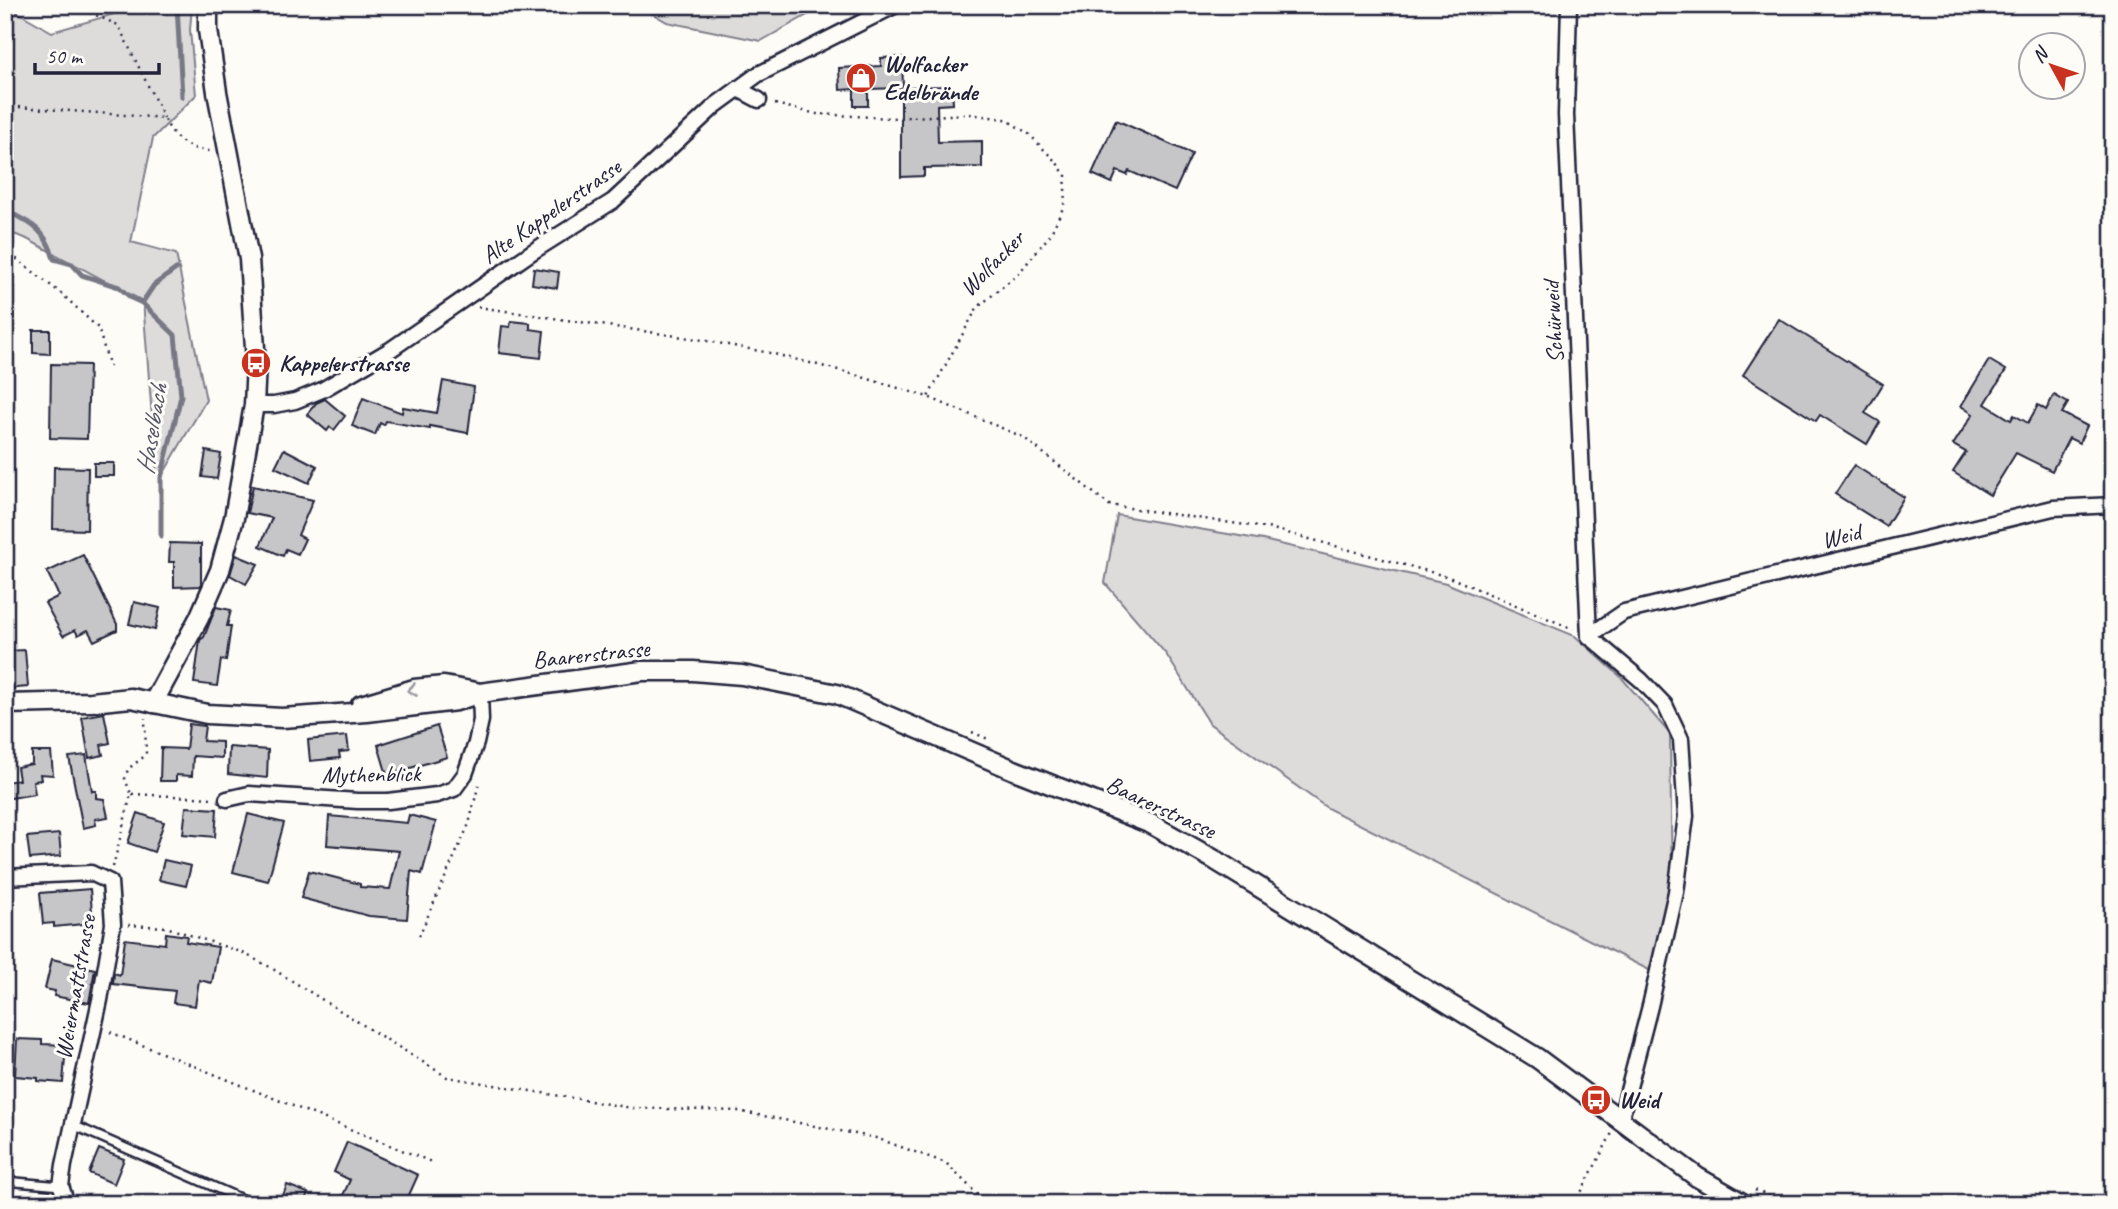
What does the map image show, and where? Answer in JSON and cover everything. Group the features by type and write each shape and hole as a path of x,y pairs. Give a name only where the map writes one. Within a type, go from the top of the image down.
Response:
{"street":[{"path":"153,702 199,618 220,570 234,519 254,405 256,363 249,259 208,30 208,5"},
{"name":"Alte Kappelerstrasse","path":"254,405 295,401 322,390 390,350 613,201 716,104 757,75 896,5"},
{"name":"Schürweid","path":"1569,5 1566,115 1589,636"},
{"path":"738,89 759,100"},
{"name":"Weid","path":"1589,636 1624,612 2053,508 2113,505"},
{"path":"1589,636 1641,680 1665,705 1682,739 1686,816 1676,892 1621,1118"},
{"name":"Baarerstrasse","path":"5,704 131,698 207,714 282,719 331,714 406,690 444,686 480,693 655,671 742,675 837,694 1014,770 1151,824 1278,897 1537,1058 1697,1177 1746,1195"},
{"name":"Mythenblick","path":"227,799 249,794 358,802 388,801 436,795 454,789 465,774 476,743 481,720 480,693"},
{"name":"Weiermattstrasse","path":"5,877 91,873 110,882 113,924 61,1186 67,1204"}],"lane":[{"path":"72,1125 253,1204"},
{"path":"5,1181 61,1186"}],"path":[{"path":"57,5 77,7 118,25 169,129 178,140 190,147 214,152 228,149"},
{"name":"Wolfacker","path":"759,100 817,114 891,118 970,114 1006,119 1029,134 1066,176 1064,206 1051,234 1020,273 977,308 928,397"},
{"path":"5,106 164,118"},
{"path":"5,250 62,294 98,328 110,367"},
{"path":"458,304 697,339 842,371 928,397 1023,437 1108,505 1273,529 1449,577 1589,636"},
{"path":"110,882 131,794 125,779 128,769 146,755 145,714 153,702"},
{"path":"972,732 996,742"},
{"path":"419,936 469,824 480,779"},
{"path":"131,794 227,799"},
{"path":"113,924 166,927 241,952 447,1077 632,1108 738,1111 876,1138 946,1163 987,1204"},
{"path":"94,1026 434,1163"},
{"path":"1575,1204 1621,1118"},
{"path":"1746,1195 1786,1204"},
{"path":"2100,1204 2113,1201"}],"shaded area":[{"path":"5,5 52,32 135,8 136,5 192,5 190,30 196,95 153,138 131,242 176,254 206,400 161,478 156,469 143,301 25,238 5,231"},
{"path":"638,5 825,5 761,41 667,22"},
{"path":"1117,515 1263,540 1446,583 1575,636 1621,677 1670,734 1672,896 1653,972 1327,808 1210,724 1166,654 1105,583"}],"building":[{"path":"902,57 903,87 952,86 953,104 937,105 938,142 982,141 982,167 924,168 924,176 901,177 901,88 868,89 868,106 854,106 854,89 840,90 839,68 881,66 881,58"},
{"path":"1116,120 1192,154 1175,191 1129,171 1127,175 1117,171 1112,183 1092,174"},
{"path":"534,268 559,272 557,288 532,284"},
{"path":"1779,319 1883,384 1865,413 1880,422 1867,444 1820,415 1816,421 1743,375"},
{"path":"511,321 530,323 530,329 544,331 541,358 499,353 502,326 510,327"},
{"path":"33,330 50,330 50,354 33,353"},
{"path":"1989,360 2006,370 1985,404 2011,420 2014,415 2028,423 2038,405 2046,410 2054,395 2068,403 2062,413 2087,426 2079,443 2069,438 2052,471 2016,453 1990,495 1953,472 1966,452 1953,445 1973,414 1961,406"},
{"path":"51,364 89,365 87,439 50,438"},
{"path":"443,381 474,387 468,433 386,421 384,425 380,423 375,435 352,426 363,398 402,413 403,407 437,413"},
{"path":"325,399 345,416 334,430 330,427 327,431 307,414 316,403"},
{"path":"284,449 317,466 309,483 275,467"},
{"path":"206,451 221,454 217,479 202,477"},
{"path":"94,463 114,463 114,476 94,476"},
{"path":"1854,465 1904,497 1886,526 1835,494"},
{"path":"54,467 88,468 87,530 53,529"},
{"path":"253,486 313,500 298,535 305,539 298,554 286,549 283,556 260,546 272,518 247,513"},
{"path":"170,543 201,544 201,586 174,587 174,562 169,562"},
{"path":"83,555 117,624 117,630 94,641 88,630 78,635 75,630 63,636 45,603 59,596 47,572"},
{"path":"236,555 258,564 246,584 230,575"},
{"path":"134,602 160,608 155,630 129,624"},
{"path":"216,607 231,610 227,626 231,626 226,661 221,660 217,686 194,683 200,640 204,637"},
{"path":"25,650 28,687 5,689 5,651"},
{"path":"104,713 110,743 101,745 103,755 89,758 82,717"},
{"path":"189,724 205,726 203,741 222,742 222,758 193,756 192,776 176,775 176,781 160,781 161,748 186,749"},
{"path":"437,726 447,757 387,775 378,745"},
{"path":"347,736 349,751 339,752 340,758 310,761 308,740"},
{"path":"229,747 268,750 267,778 228,774"},
{"path":"32,752 51,752 53,775 40,774 41,780 33,781 35,794 5,799 5,782 19,780 17,767 32,764"},
{"path":"86,755 92,791 96,791 96,798 104,799 108,817 95,819 96,825 83,828 69,757"},
{"path":"186,807 217,809 215,837 183,834"},
{"path":"138,813 164,822 154,852 128,843"},
{"path":"248,814 284,823 268,881 233,872"},
{"path":"409,815 436,822 422,874 411,871 407,919 369,916 301,898 309,871 360,884 360,887 390,889 399,851 327,845 329,816 407,823"},
{"path":"59,834 61,856 30,859 27,837"},
{"path":"164,860 191,866 186,886 159,880"},
{"path":"90,889 93,923 54,927 54,923 43,924 40,893"},
{"path":"166,933 187,936 186,942 218,947 212,983 199,980 195,1006 173,1003 175,991 113,984 114,973 120,975 125,939 165,944"},
{"path":"52,959 95,969 89,1003 54,996 55,991 45,989"},
{"path":"17,1039 66,1045 63,1083 15,1076"},
{"path":"347,1142 418,1175 405,1204 339,1204 350,1180 334,1172"},
{"path":"99,1149 124,1159 114,1184 89,1173"},
{"path":"287,1185 308,1193 304,1204 281,1201"}],"waterway":[{"name":"Haselbach","path":"177,5 182,97"},
{"name":"Haselbach","path":"5,214 16,215 38,230 46,240 54,259 72,264 82,275 119,287 131,298 142,303 175,335 181,396 161,478 161,536"},
{"path":"142,303 154,285 176,269"}],"place":[{"name":"Wolfacker Edelbrände","path":"861,78"},
{"name":"Kappelerstrasse","path":"256,363"},
{"name":"Weid","path":"1596,1100"}]}
